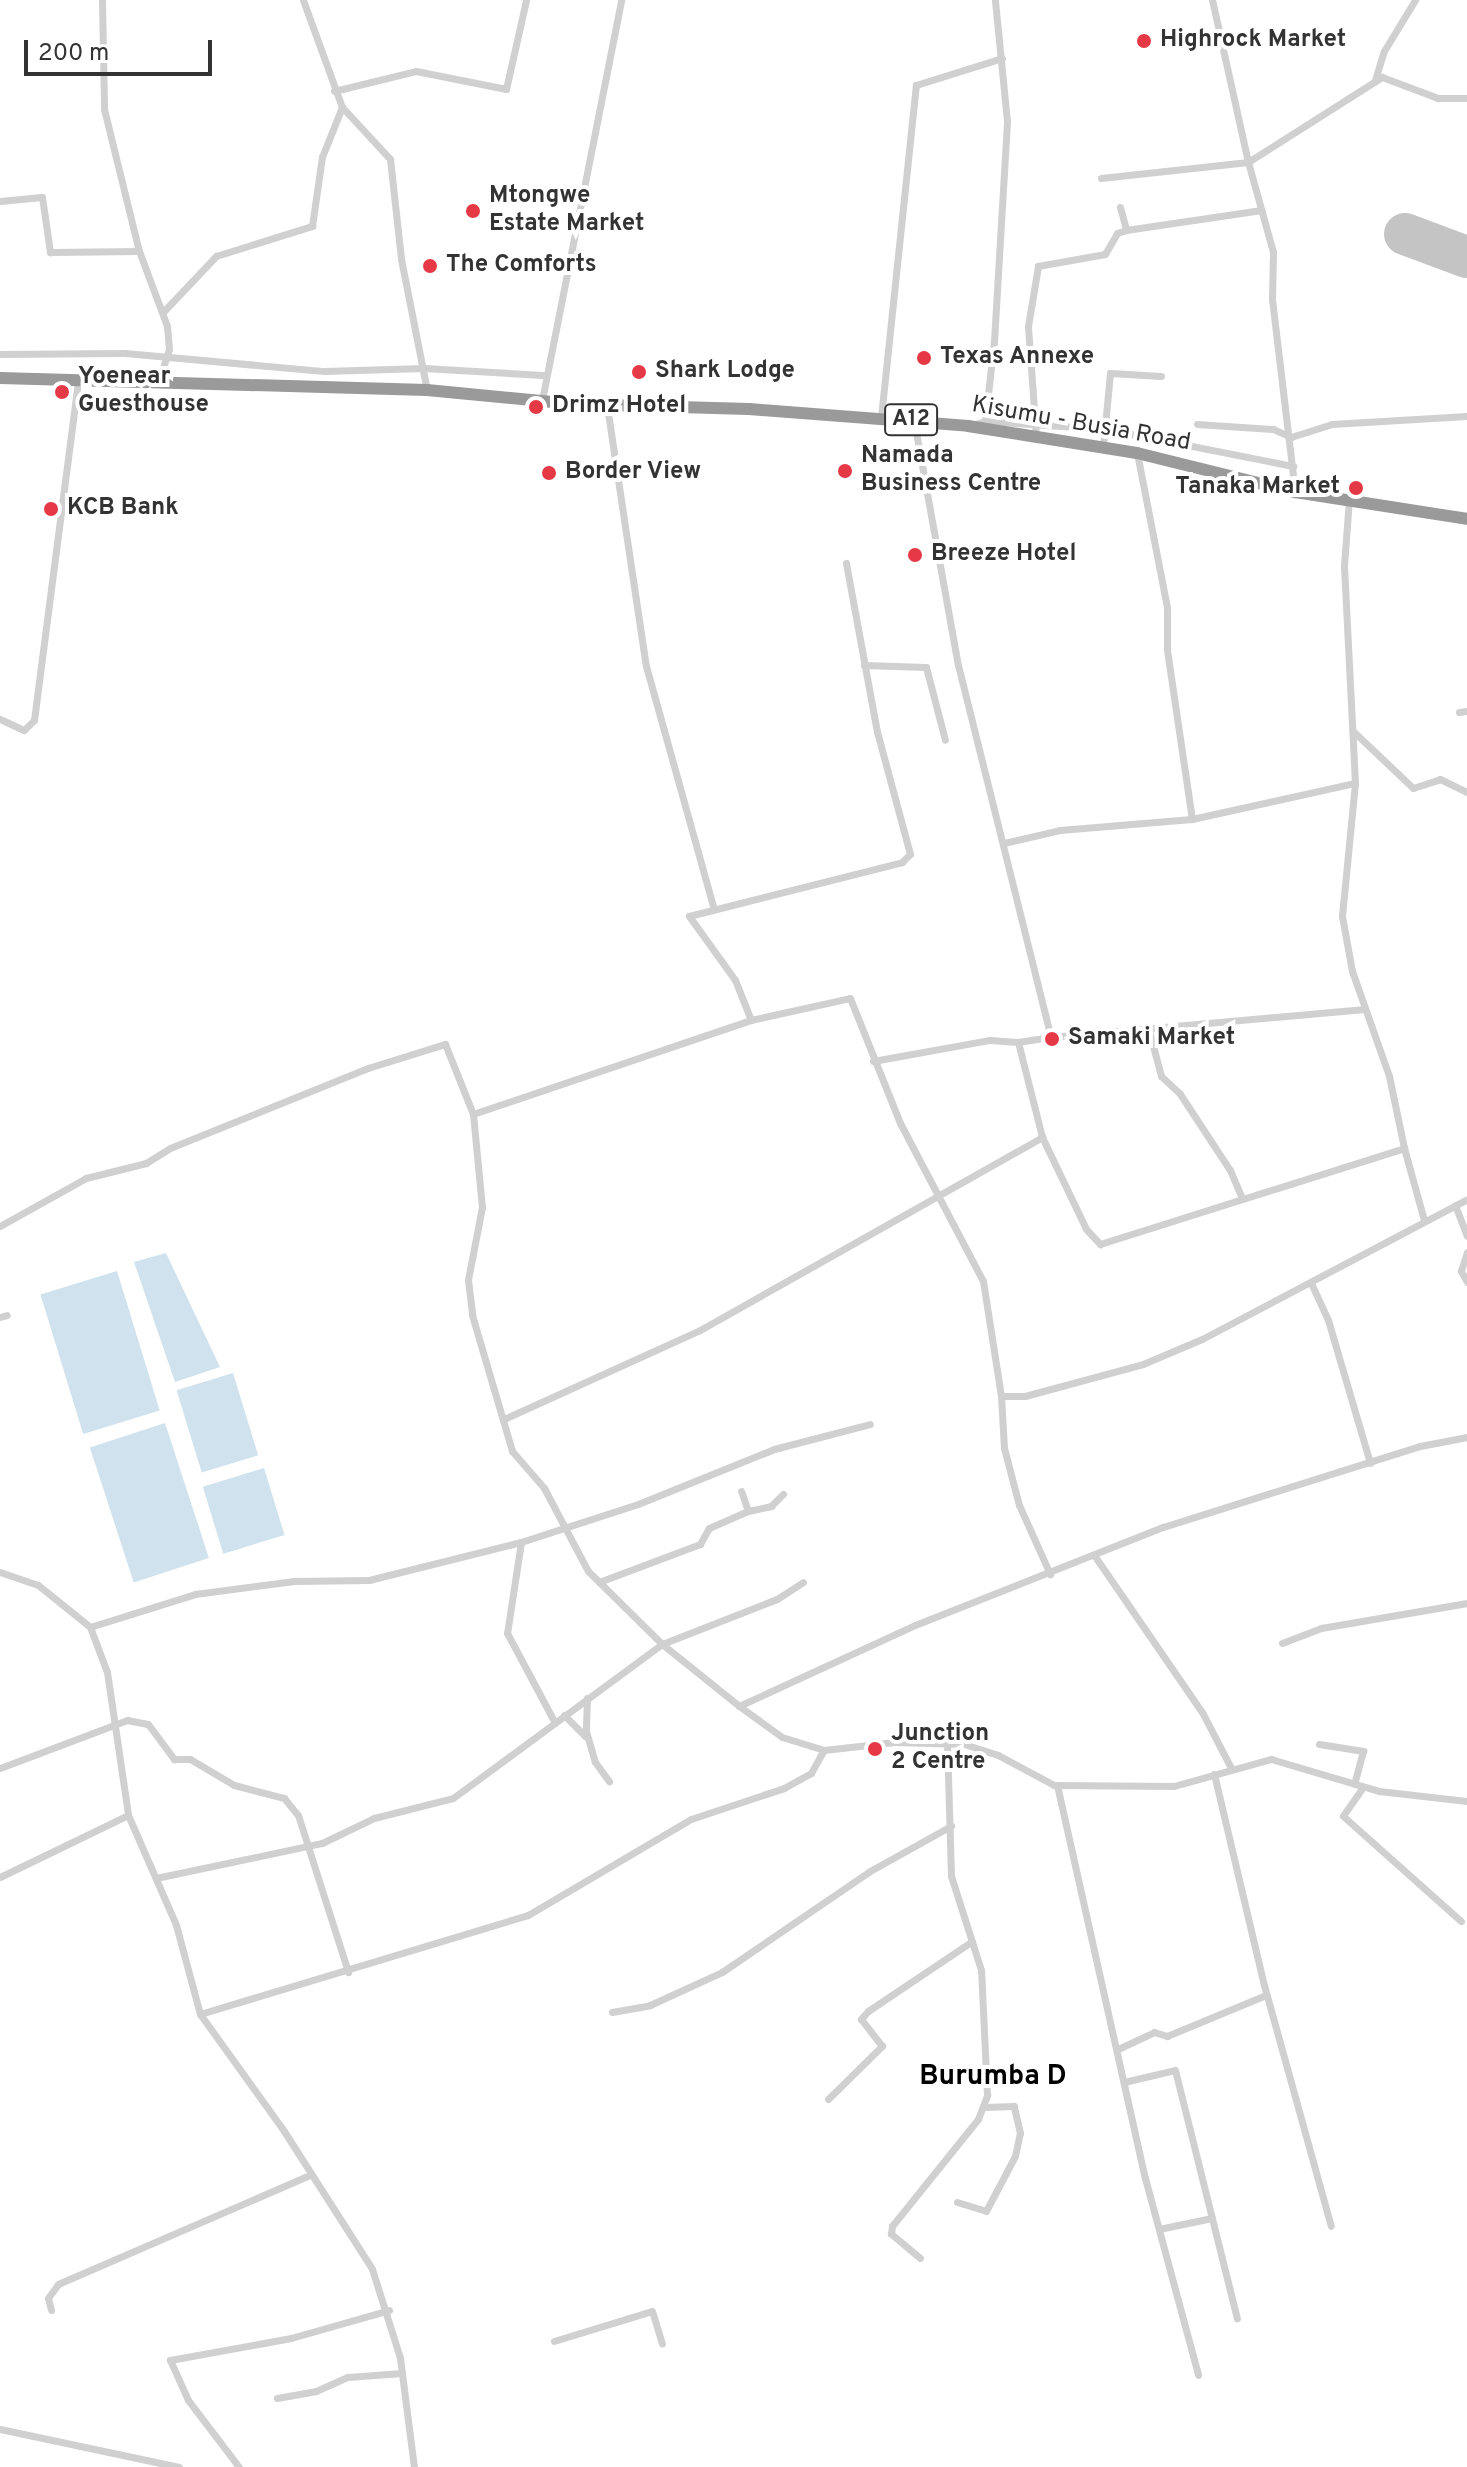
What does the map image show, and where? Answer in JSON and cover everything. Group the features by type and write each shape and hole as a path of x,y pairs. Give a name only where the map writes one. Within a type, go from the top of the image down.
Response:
{"highway":[{"name":"A12","path":"3,380 158,383"},
{"name":"Kisumu - Busia Road","path":"158,383 348,391 427,390 607,406 881,417 968,426 1137,453 1295,492 1349,497 1467,519"}],"street":[{"path":"102,0 104,109 139,251 163,314 168,355 158,383"},
{"path":"303,0 342,107 390,159 401,259 427,390"},
{"path":"334,91 416,71 506,89 526,0"},
{"path":"542,400 543,375 621,0"},
{"path":"985,421 1007,139 995,0"},
{"path":"1212,0 1248,162 1273,252 1272,300 1291,437 1295,492"},
{"path":"1375,80 1384,51 1415,0"},
{"path":"881,417 916,85 1002,58"},
{"path":"1101,178 1248,162 1375,80 1389,77 1438,98 1467,98"},
{"path":"164,311 216,256 312,226 322,157 342,107"},
{"path":"0,201 42,197 50,252 139,251"},
{"path":"1120,207 1126,230"},
{"path":"1036,436 1039,421 1028,326 1038,266 1105,254 1117,233 1126,230 1262,210"},
{"path":"0,354 168,355 324,371 424,368 543,375"},
{"path":"1103,447 1110,373 1161,376"},
{"path":"0,719 24,730 34,720 78,383"},
{"path":"607,406 646,666 713,906"},
{"path":"1197,424 1273,429 1291,437 1332,424 1467,416"},
{"path":"914,421 958,665 1051,1037"},
{"path":"968,426 985,421 1039,421 1106,429 1293,466"},
{"path":"1137,453 1167,608 1167,650 1192,819"},
{"path":"1349,497 1344,566 1355,783 1342,916 1365,1009 1389,1076 1404,1148 1424,1220"},
{"path":"751,1020 735,980 689,917 713,906 908,858 864,665 846,563"},
{"path":"864,665 926,667 945,740"},
{"path":"1354,732 1413,788 1440,779 1467,792"},
{"path":"1004,843 1060,830 1192,819 1355,783"},
{"path":"473,1114 751,1020 850,998 873,1061 936,1194 983,1281 1001,1396 1004,1448 1019,1505 1050,1574"},
{"path":"873,1061 990,1040 1018,1042 1148,1027 1365,1009"},
{"path":"1148,1027 1161,1076 1180,1094 1230,1170 1242,1198"},
{"path":"1018,1042 1042,1137 1090,1237 1100,1244 1404,1148"},
{"path":"0,1226 86,1178 146,1163 170,1148 439,1045 449,1048 473,1114 482,1207 468,1280 472,1315 517,1461 544,1488 599,1582 662,1644 739,1706 782,1737 824,1750 947,1742 998,1755 1057,1785 1174,1786 1271,1759 1363,1787 1467,1801"},
{"path":"504,1419 700,1330 936,1194 1042,1137"},
{"path":"1001,1396 1025,1396 1143,1364 1311,1283 1467,1199"},
{"path":"1455,1205 1467,1236"},
{"path":"1467,1252 1461,1271 1467,1282"},
{"path":"1311,1283 1328,1320 1370,1463"},
{"path":"90,1627 195,1594 294,1581 369,1580 521,1542 567,1529 774,1449 870,1424"},
{"path":"739,1706 915,1625 1163,1527 1370,1463 1467,1437"},
{"path":"741,1491 748,1511"},
{"path":"599,1582 700,1544 709,1528 748,1511 771,1506 783,1494"},
{"path":"521,1542 507,1633 555,1723"},
{"path":"1094,1555 1202,1712 1231,1768"},
{"path":"0,1572 38,1585 90,1627 107,1672 128,1815 176,1925 200,2014 372,2269 389,2310 402,2373 414,2467"},
{"path":"156,1878 306,1846 374,1818 460,1795 662,1644 777,1599 803,1582"},
{"path":"1282,1643 1321,1628 1467,1603"},
{"path":"587,1698 590,1745"},
{"path":"564,1715 590,1745 609,1781"},
{"path":"0,1768 115,1721 148,1724 170,1757 205,1766 214,1777 234,1785 284,1798 298,1815 348,1972"},
{"path":"920,2258 891,2234 892,2226 984,2107 984,2001 972,1941 951,1876 947,1742"},
{"path":"1319,1744 1363,1751 1354,1784"},
{"path":"200,2014 348,1972 547,1907 691,1819 756,1801 811,1773 824,1750"},
{"path":"1214,1774 1266,1995 1331,2226"},
{"path":"1057,1785 1159,2229 1198,2375"},
{"path":"1363,1787 1343,1816 1461,1921"},
{"path":"0,1877 128,1815"},
{"path":"612,2012 650,2005 722,1972 870,1871 951,1826"},
{"path":"828,2099 882,2046 861,2019 868,2011 972,1941"},
{"path":"1118,2049 1154,2032 1167,2036 1266,1995"},
{"path":"1124,2082 1175,2070 1237,2318"},
{"path":"957,2202 986,2211 1015,2156 1020,2133 1014,2106 984,2107"},
{"path":"51,2310 48,2298 58,2284 310,2175"},
{"path":"1159,2229 1212,2218"},
{"path":"239,2467 188,2400 170,2360 291,2338 389,2310"},
{"path":"554,2341 652,2311 662,2344"},
{"path":"277,2398 316,2391 348,2377 402,2373"},
{"path":"0,2429 179,2467"}],"water":[{"path":"166,1253 220,1367 175,1382 134,1262"},
{"path":"117,1271 160,1411 83,1434 40,1294"},
{"path":"233,1373 258,1455 202,1472 177,1390"},
{"path":"165,1423 209,1558 134,1582 90,1447"},
{"path":"264,1468 284,1535 223,1554 203,1487"}],"runway":[{"path":"1405,234 1467,257"}],"place":[{"name":"Highrock Market","path":"1144,41"},
{"name":"Mtongwe Estate Market","path":"473,211"},
{"name":"The Comforts","path":"430,266"},
{"name":"Texas Annexe","path":"924,358"},
{"name":"Shark Lodge","path":"639,372"},
{"name":"Yoenear Guesthouse","path":"62,392"},
{"name":"Drimz Hotel","path":"536,407"},
{"name":"Namada Business Centre","path":"845,471"},
{"name":"Border View","path":"549,473"},
{"name":"Tanaka Market","path":"1356,488"},
{"name":"KCB Bank","path":"51,509"},
{"name":"Breeze Hotel","path":"915,555"},
{"name":"Samaki Market","path":"1052,1039"},
{"name":"Junction 2 Centre","path":"875,1749"}],"district":[{"name":"Burumba D","path":"993,2077"}]}
